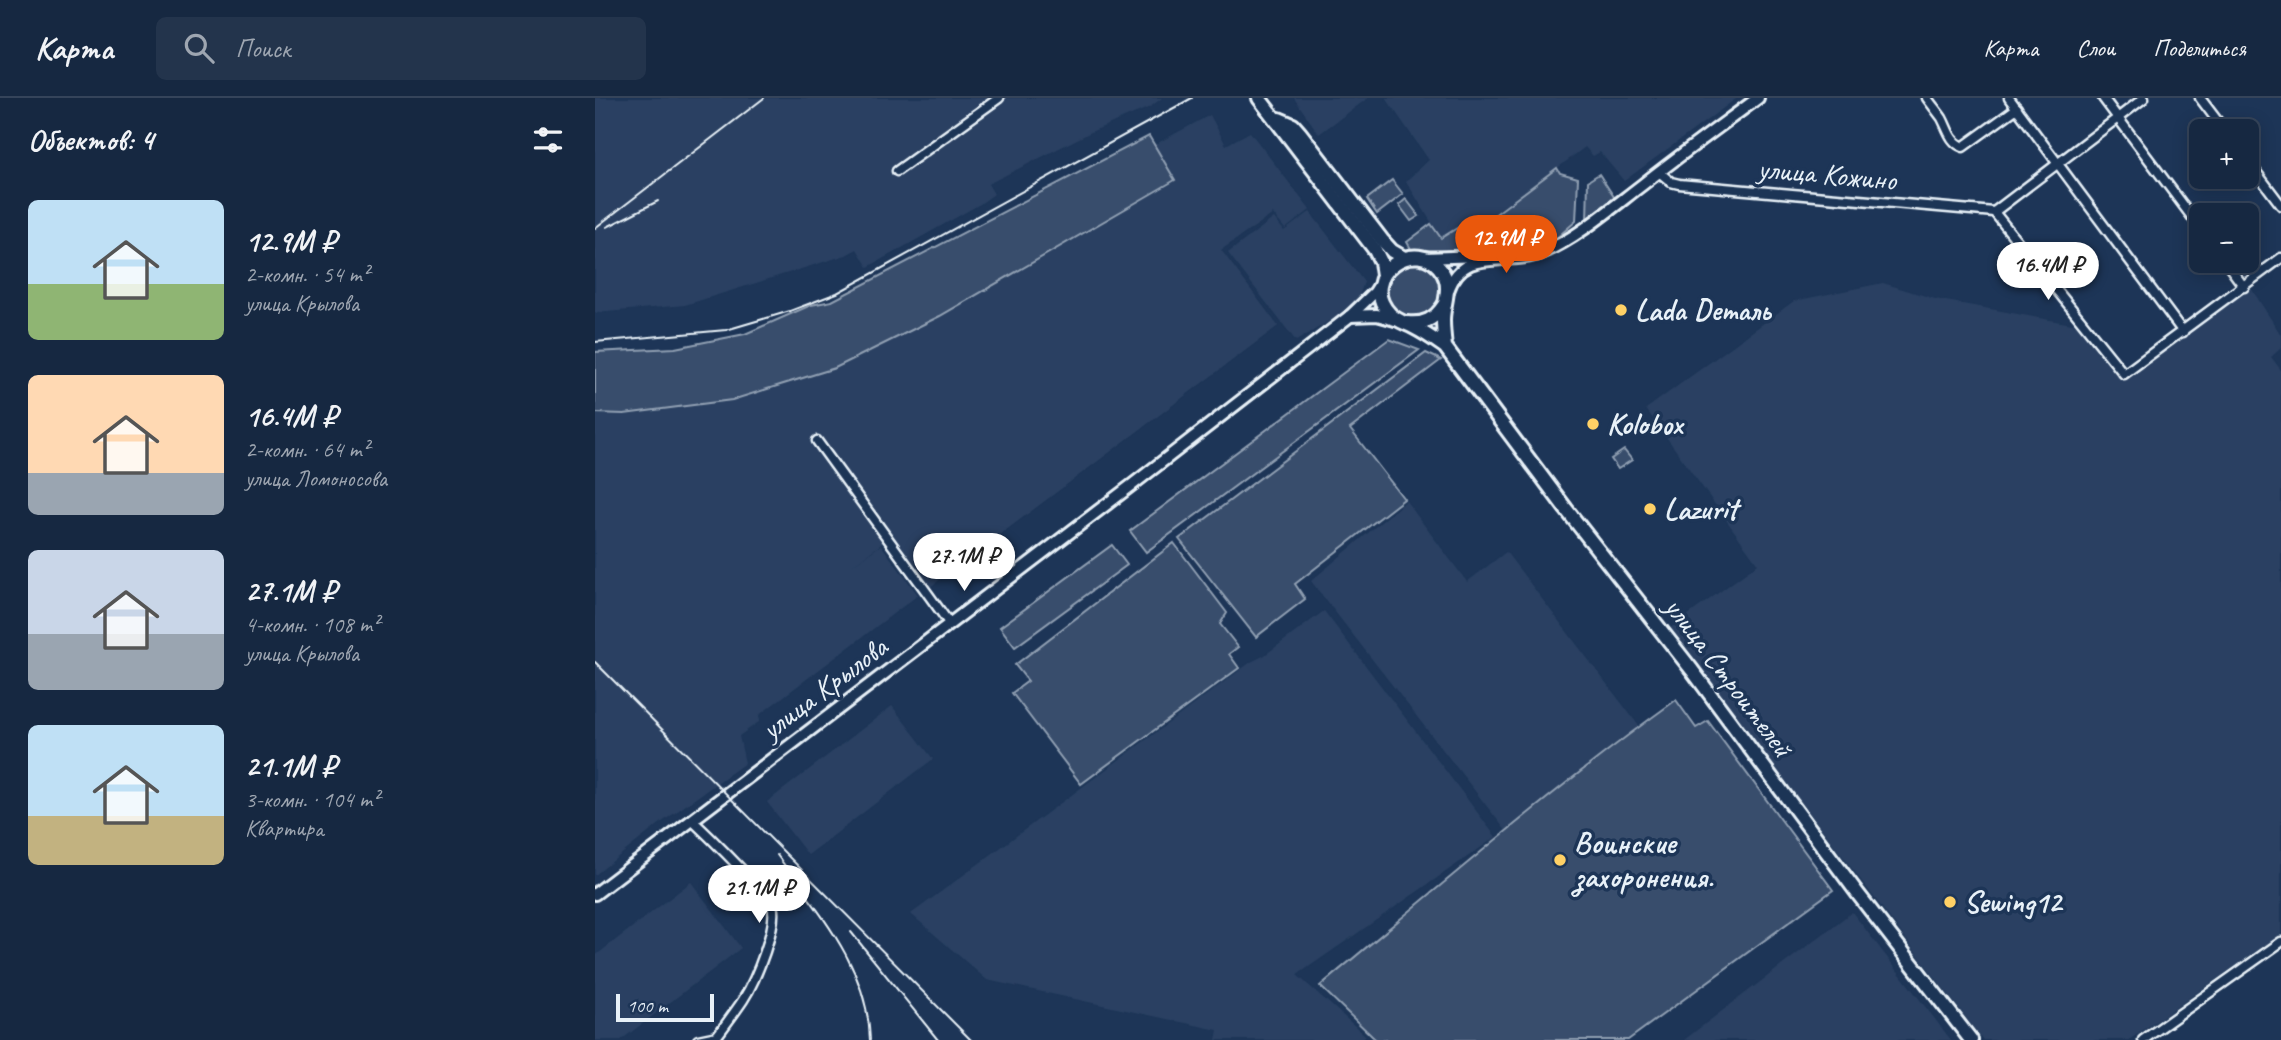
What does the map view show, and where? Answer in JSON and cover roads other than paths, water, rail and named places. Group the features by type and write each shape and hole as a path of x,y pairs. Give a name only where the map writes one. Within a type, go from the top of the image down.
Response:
{"main road":[{"name":"улица Строителей","path":"1259,98 1375,250 1381,261 1380,295 1390,314 1445,347 1971,1040"},
{"name":"улица Строителей","path":"1275,117 1293,125 1382,240 1392,251 1405,258"},
{"path":"1382,280 1389,267 1405,258 1425,258 1436,264 1442,272 1448,291 1443,321 1445,347"},
{"path":"1403,322 1416,324 1433,318 1444,305"}],"street":[{"path":"898,171 999,98"},
{"path":"1448,291 1454,276 1467,264 1524,258 1551,249 1594,221 1758,98"},
{"path":"1927,98 1943,120 1949,135 1958,146 1963,147 2017,108"},
{"path":"2010,98 2183,332"},
{"path":"2103,98 2189,213"},
{"path":"2144,98 1994,212 2125,374 2281,258"},
{"path":"2200,98 2216,119"},
{"name":"улица Кожино","path":"1659,172 1671,182 1679,184 1994,212"},
{"path":"2259,176 2281,205"},
{"path":"1425,258 1551,249"},
{"path":"2234,273 2245,287"},
{"name":"улица Крылова","path":"595,894 1350,316 1375,292 1382,280"},
{"path":"1350,316 1377,315 1403,322"},
{"path":"817,441 949,623"},
{"path":"692,820 752,881 771,903 774,914 774,926 767,947 744,998 718,1038 698,1040"},
{"path":"2143,1040 2281,942"}],"railway":[{"path":"595,228 764,98"},
{"path":"595,342 726,330 790,311 837,293 1192,98"},
{"path":"607,227 658,201"},
{"path":"595,662 971,1040"},
{"path":"777,855 824,919 851,964 867,1013 870,1040"},
{"path":"851,932 938,1040"}],"place":[{"name":"Lada Dеталь","path":"1621,310"},
{"name":"Kolobox","path":"1593,424"},
{"name":"Lazurit","path":"1650,509"},
{"name":"Воинские захоронения.","path":"1560,860"},
{"name":"Sewing12","path":"1950,902"}]}
